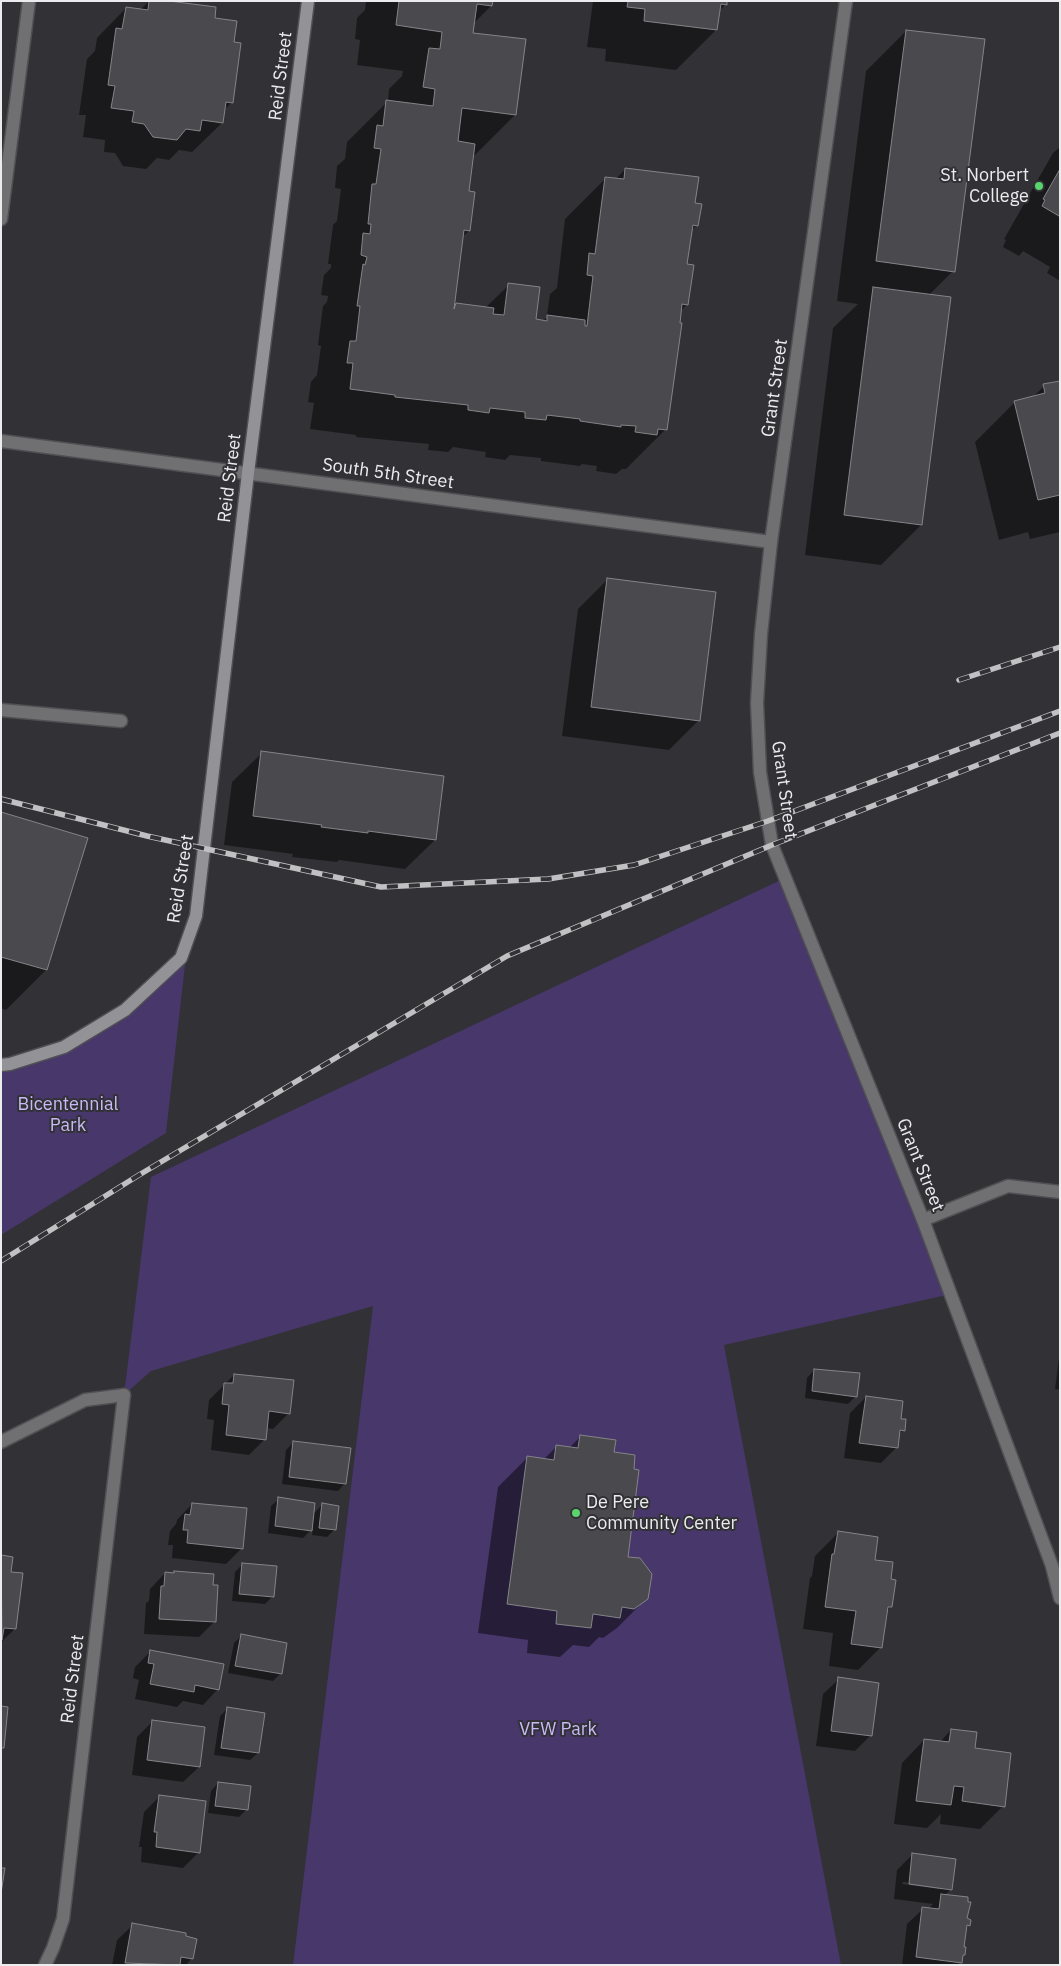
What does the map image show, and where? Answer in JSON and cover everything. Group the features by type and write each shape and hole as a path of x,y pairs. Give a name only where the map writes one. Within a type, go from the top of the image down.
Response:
{"main road":[{"name":"Reid Street","path":"1,1065 10,1064 64,1047 125,1010 182,958 196,916 248,473 308,1"}],"street":[{"path":"1,219 29,1"},
{"name":"Grant Street","path":"846,1 771,542 761,634 757,703 760,772 772,845 924,1220 1048,1557 1060,1598"},
{"name":"South 5th Street","path":"1,441 771,542"},
{"path":"1,710 121,721"},
{"path":"924,1220 1008,1186 1060,1192"},
{"name":"Reid Street","path":"1,1442 84,1400 124,1395 63,1920 45,1965"}],"green space":[{"name":"VFW Park","path":"785,878 951,1294 724,1345 841,1965 293,1965 373,1306 151,1371 124,1395 151,1177"},
{"name":"Bicentennial Park","path":"188,938 166,1133 1,1235 1,1065 64,1047 125,1010 181,958"}],"building":[{"path":"149,1 169,1 216,7 215,18 237,21 234,42 241,43 233,103 226,102 223,123 202,120 200,131 186,129 177,140 153,137 144,124 132,122 134,111 111,108 115,86 108,85 116,28 122,29 126,7 148,10"},
{"path":"399,1 493,1 492,6 477,4 473,33 526,39 516,115 462,108 458,141 475,144 469,191 475,192 470,231 464,230 454,309 456,303 494,308 493,314 504,315 508,283 540,287 536,319 547,321 547,315 585,320 585,326 587,326 593,276 587,275 589,253 595,254 605,177 624,179 625,168 699,177 695,203 702,204 698,226 693,225 687,264 694,265 688,305 682,304 680,323 682,323 667,430 658,429 657,435 635,432 636,426 621,425 621,427 547,415 546,420 525,418 525,412 490,408 489,413 468,410 468,405 395,397 395,395 350,389 353,363 347,363 350,341 356,341 360,306 357,306 363,264 365,265 367,257 361,255 363,233 370,234 371,224 368,224 372,184 376,184 381,149 374,148 377,125 383,126 386,100 433,106 435,89 423,87 429,48 440,49 442,32 396,25"},
{"path":"628,1 727,1 727,5 721,4 717,30 644,21 645,9 627,7"},
{"path":"906,30 985,39 955,272 876,261"},
{"path":"1060,169 1059,216 1042,206 1045,200 1043,199"},
{"path":"873,287 951,297 922,525 844,515"},
{"path":"1060,381 1060,495 1038,500 1014,401 1045,393 1043,384"},
{"path":"607,578 716,592 700,721 591,707"},
{"path":"261,751 444,776 436,840 321,827 322,825 253,816"},
{"path":"1,812 88,838 47,970 1,957"},
{"path":"814,1369 860,1373 857,1397 812,1391"},
{"path":"234,1374 294,1380 290,1414 269,1411 266,1440 226,1435 229,1405 222,1404 224,1383 233,1383"},
{"path":"866,1396 903,1401 901,1419 906,1419 905,1431 900,1430 898,1448 859,1443"},
{"name":"De Pere Community Center","path":"580,1435 616,1440 614,1452 635,1455 634,1469 639,1470 628,1557 640,1558 652,1574 648,1599 634,1609 622,1607 620,1618 593,1614 591,1628 556,1624 557,1611 507,1604 527,1456 554,1460 556,1445 578,1448"},
{"path":"293,1441 351,1448 346,1484 289,1477"},
{"path":"278,1497 315,1503 312,1531 275,1526"},
{"path":"192,1503 247,1508 243,1549 187,1543 188,1530 183,1530 185,1514 190,1515"},
{"path":"322,1503 339,1506 336,1530 319,1528"},
{"path":"838,1531 878,1537 875,1560 893,1562 891,1579 896,1580 892,1607 888,1607 882,1648 851,1644 856,1611 825,1607 832,1554 834,1554"},
{"path":"1,1555 13,1557 11,1572 23,1573 16,1629 4,1628 2,1640"},
{"path":"242,1563 277,1566 274,1597 239,1594"},
{"path":"174,1571 214,1574 213,1585 218,1585 216,1622 159,1619 161,1586 164,1586 165,1572 174,1573"},
{"path":"241,1634 287,1643 282,1674 235,1666"},
{"path":"150,1650 224,1664 219,1690 195,1685 194,1692 150,1684 154,1664 148,1663"},
{"path":"838,1677 879,1683 872,1736 831,1731"},
{"path":"1,1706 8,1707 4,1748 1,1748"},
{"path":"227,1707 265,1713 259,1753 221,1748"},
{"path":"152,1720 205,1727 200,1767 147,1760"},
{"path":"951,1729 977,1732 975,1748 1011,1753 1005,1807 962,1801 964,1787 954,1786 951,1805 916,1801 924,1739 949,1742"},
{"path":"218,1782 251,1786 248,1810 215,1806"},
{"path":"159,1795 206,1801 200,1853 156,1847 157,1832 154,1832"},
{"path":"912,1853 956,1859 952,1890 909,1884"},
{"path":"1,1868 5,1868 1,1893"},
{"path":"941,1894 968,1897 968,1902 971,1902 967,1918 971,1920 970,1926 967,1925 964,1947 966,1947 965,1955 963,1955 962,1963 916,1957 922,1907 939,1909"},
{"path":"132,1923 186,1933 186,1936 197,1939 193,1959 181,1957 180,1965 125,1963"}],"railway":[{"path":"959,680 1060,647"},
{"path":"1,799 147,836 381,887 548,879 634,865 768,821 1060,711"},
{"path":"1,1261 139,1175 507,956 772,845 1060,733"}],"place":[{"name":"St. Norbert College","path":"1039,186"},
{"name":"De Pere Community Center","path":"576,1513"}]}
